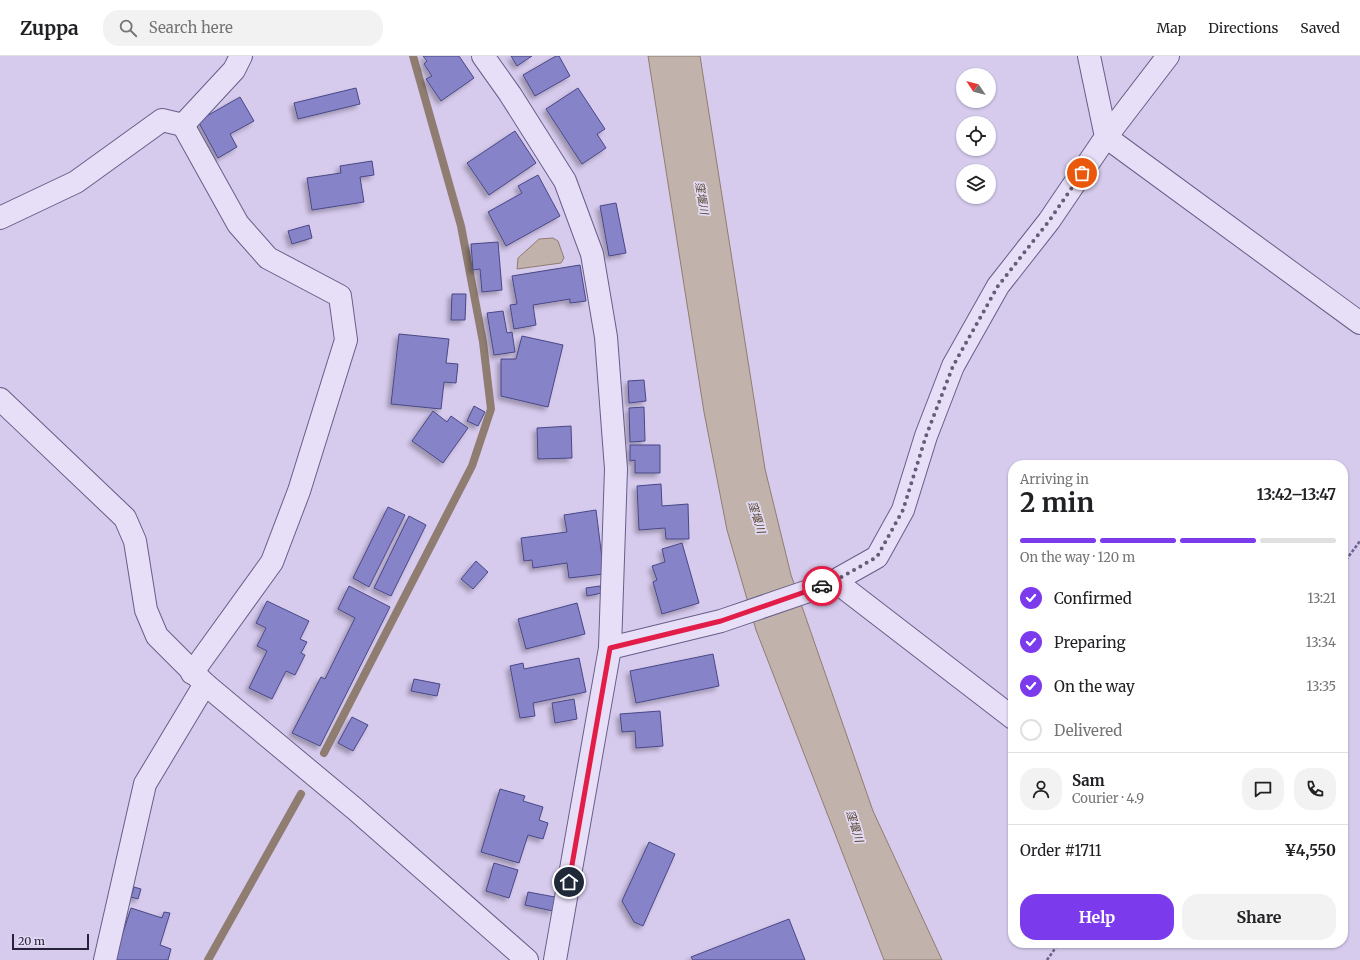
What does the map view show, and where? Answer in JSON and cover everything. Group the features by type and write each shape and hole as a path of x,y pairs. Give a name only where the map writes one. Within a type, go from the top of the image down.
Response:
{"street":[{"path":"183,125 234,70 241,56"},
{"path":"484,56 565,181 592,254 606,337 616,469 610,648 555,960"},
{"path":"1089,56 1106,137 1360,323"},
{"path":"610,648 721,621 832,582 877,557 903,510 926,436 953,366 998,286 1049,221 1106,137 1168,56"},
{"path":"0,218 76,182 162,120 183,125 238,224 268,258 340,296 346,340 299,491 272,562 198,678 145,784 105,960"},
{"path":"0,399 125,518 135,541 146,610 157,636 198,678 355,809 527,960"},
{"path":"832,582 1008,714"}],"path":[{"path":"1348,557 1360,541"},
{"path":"1047,960 1055,948"}],"water":[{"name":"窪堰川","path":"648,56 700,56 765,469 791,575 873,811 942,960 884,960 756,630 727,530 704,412"},
{"path":"553,238 558,241 564,258 561,263 517,269 518,258 539,239"}],"building":[{"path":"423,56 459,56 474,78 441,101 426,79 432,76 424,64 427,61"},
{"path":"511,56 532,56 517,66"},
{"path":"556,56 559,56 570,76 535,96 523,75"},
{"path":"356,88 360,104 298,119 294,103"},
{"path":"578,88 605,129 597,134 606,148 582,164 546,109"},
{"path":"240,97 254,121 230,134 237,147 218,158 198,121"},
{"path":"515,131 536,163 489,195 467,163"},
{"path":"372,161 374,175 360,177 364,202 312,210 307,178 341,173 340,166"},
{"path":"538,175 560,216 506,246 488,212 522,193 518,186"},
{"path":"616,203 626,253 609,256 600,206"},
{"path":"309,225 312,238 292,244 288,231"},
{"path":"498,242 502,290 482,292 480,269 473,270 471,244"},
{"path":"580,265 586,301 570,303 570,299 533,305 536,325 514,329 510,305 517,304 512,276"},
{"path":"452,294 466,294 465,320 451,320"},
{"path":"503,311 507,333 512,332 515,352 494,355 487,313"},
{"path":"399,334 449,339 446,363 458,364 456,383 444,382 441,409 391,404"},
{"path":"522,336 563,345 548,407 501,396 501,359 516,359"},
{"path":"644,380 646,401 629,403 628,381"},
{"path":"474,406 485,412 478,426 467,421"},
{"path":"644,407 645,441 630,442 629,408"},
{"path":"433,411 447,422 451,416 468,428 443,463 412,441"},
{"path":"571,426 572,458 538,459 537,428"},
{"path":"630,445 660,445 660,473 635,473 635,460 630,461"},
{"path":"661,484 662,506 688,504 689,539 666,539 665,528 639,530 637,486"},
{"path":"388,507 405,515 369,587 353,578"},
{"path":"596,510 604,574 569,578 567,563 533,568 532,560 524,561 521,538 567,532 564,515"},
{"path":"409,516 426,525 391,596 374,588"},
{"path":"682,543 699,603 662,614 653,582 657,580 652,566 665,562 662,549"},
{"path":"476,561 488,572 473,589 461,579"},
{"path":"349,586 390,607 320,746 292,733 321,677 325,679 355,618 338,609"},
{"path":"600,586 602,593 587,596 586,588"},
{"path":"267,601 309,621 300,639 307,642 301,653 305,655 295,675 286,671 272,699 249,688 267,651 257,646 266,628 256,623"},
{"path":"577,603 585,634 526,649 518,619"},
{"path":"713,654 719,686 636,703 630,671"},
{"path":"579,658 586,692 533,703 535,716 520,718 510,666 523,663 524,669"},
{"path":"414,679 440,684 437,696 411,691"},
{"path":"574,699 577,719 555,723 552,703"},
{"path":"660,711 663,746 636,748 635,731 622,732 620,714"},
{"path":"352,717 368,725 353,751 338,743"},
{"path":"500,789 525,796 523,801 543,807 539,820 548,823 543,839 528,835 519,863 481,852"},
{"path":"649,842 675,854 643,926 634,922 622,901"},
{"path":"494,863 518,870 509,898 486,891"},
{"path":"134,887 141,889 138,899 131,897"},
{"path":"528,892 555,897 553,911 525,905"},
{"path":"131,908 162,918 164,912 170,913 160,945 171,949 168,960 114,960"},
{"path":"789,919 805,960 693,960 691,957"}],"waterway":[{"path":"324,753 472,466 491,409 483,342 461,226 413,56"},
{"path":"208,960 301,794"}],"way so far":[{"path":"822,586 829,584 877,557 903,510 926,436 953,366 998,286 1049,221 1082,173"}],"route":[{"path":"569,882 610,648 721,621 822,586"}]}
